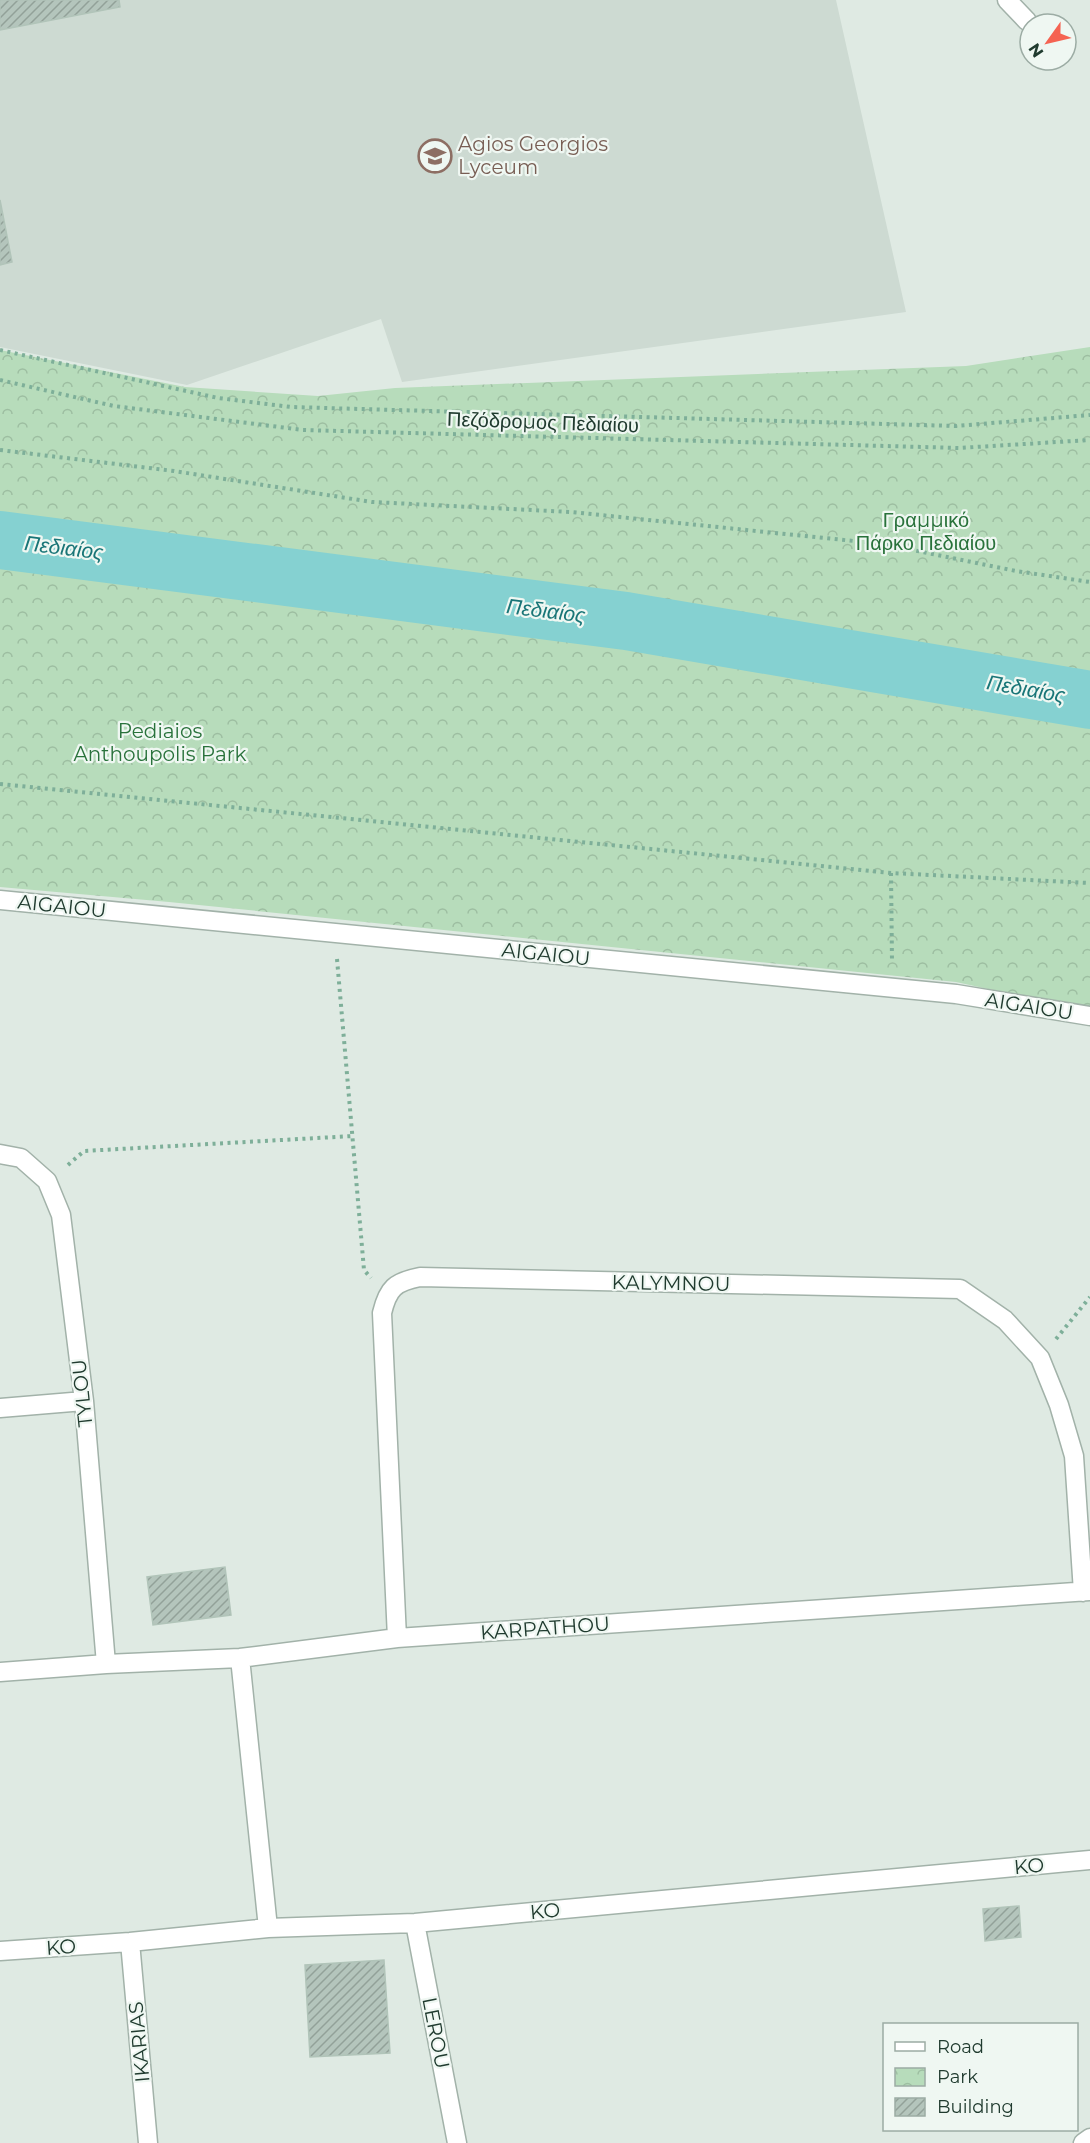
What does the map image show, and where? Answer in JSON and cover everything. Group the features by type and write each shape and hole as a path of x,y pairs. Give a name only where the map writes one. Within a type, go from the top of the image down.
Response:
{"street":[{"path":"1007,0 1018,12"},
{"name":"AIGAIOU","path":"0,900 956,994 1090,1016"},
{"name":"TYLOU","path":"0,1154 21,1158 47,1181 61,1215 84,1401 106,1664"},
{"name":"KALYMNOU","path":"386,1298 394,1286 420,1277 960,1289 1005,1320 1040,1358 1059,1405 1074,1456 1086,1591"},
{"path":"386,1298 382,1313 396,1638"},
{"path":"0,1407 84,1401"},
{"name":"KARPATHOU","path":"0,1672 106,1664 240,1658 396,1638 1086,1591"},
{"path":"240,1658 268,1928"},
{"name":"KO","path":"0,1951 130,1942 268,1928 415,1923 1090,1860"},
{"name":"LEROU","path":"415,1923 457,2143"},
{"name":"IKARIAS","path":"130,1942 148,2143"},
{"path":"1083,2143 1090,2138"}],"path":[{"path":"0,350 218,398 291,407 956,426 1090,415"},
{"name":"Πεζόδρομος Πεδιαίου","path":"0,380 114,406 303,430 959,448 1090,440"},
{"path":"0,450 174,471 372,502 571,512 883,544 1016,571 1090,582"},
{"path":"0,784 891,873 1090,883"},
{"path":"891,873 893,988"},
{"path":"335,933 364,1270 386,1298"},
{"path":"47,1181 84,1151 352,1136"},
{"path":"1040,1358 1090,1297"}],"shaded area":[{"name":"Agios Georgios Lyceum","path":"0,0 836,0 906,312 402,382 381,319 187,385 0,347"}],"green space":[{"path":"1090,347 1090,1011 956,982 0,887 0,350 185,387 318,396 395,388 966,366"}],"building":[{"path":"0,0 119,0 120,7 0,30"},
{"path":"0,200 12,262 0,265"},
{"path":"225,1567 231,1615 153,1625 147,1577"},
{"path":"1019,1906 1021,1937 985,1941 983,1909"},
{"path":"384,1960 390,2053 310,2057 305,1965"}],"waterway":[{"name":"Πεδιαίος","path":"0,540 626,621 1090,700"}],"place":[{"name":"Agios Georgios Lyceum","path":"435,156"}],"park label":[{"name":"Γραμμικό Πάρκο Πεδιαίου","path":"926,532"},
{"name":"Pediaios Anthoupolis Park","path":"160,742"}]}
